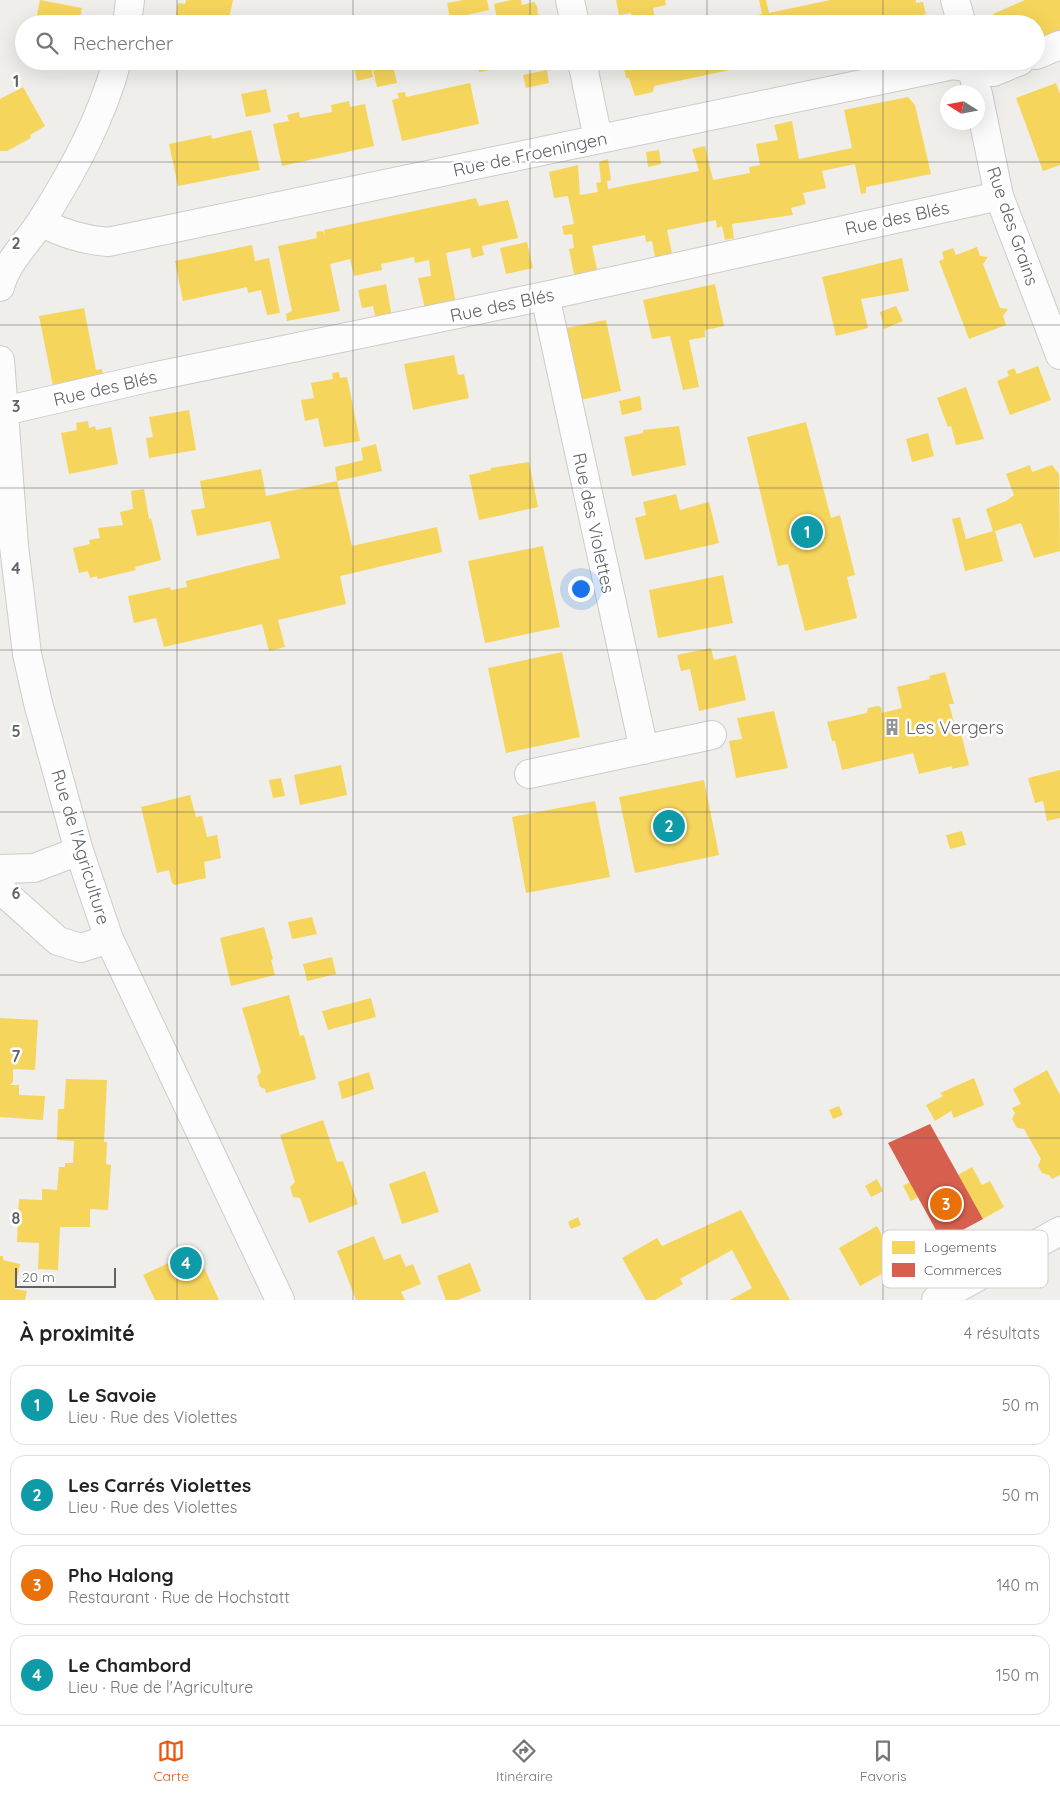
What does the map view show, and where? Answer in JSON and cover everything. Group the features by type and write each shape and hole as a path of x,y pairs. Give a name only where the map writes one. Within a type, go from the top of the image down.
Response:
{"street":[{"path":"128,15 130,0"},
{"path":"570,0 573,15"},
{"path":"955,0 959,15"},
{"path":"1045,51 1060,45"},
{"path":"0,288 8,265 8,249 41,222 77,160 109,91 115,70"},
{"path":"584,70 598,139"},
{"name":"Rue de Froeningen","path":"41,222 61,233 88,241 108,242 930,70"},
{"name":"Rue de Froeningen","path":"962,70 975,79 998,70"},
{"name":"Rue des Grains","path":"975,79 999,196 1060,355"},
{"name":"Rue des Blés","path":"3,419 152,377 545,296 999,196"},
{"name":"Rue des Violettes","path":"545,296 644,750"},
{"name":"Rue de l'Agriculture","path":"0,360 14,546 27,654 38,703 79,851 109,940 280,1300"},
{"path":"530,774 712,735"},
{"path":"0,869 34,868 79,851"},
{"path":"0,889 58,942 81,948 109,940"},
{"path":"1048,1238 1060,1231"},
{"path":"936,1300 958,1288"}],"building: Logements":[{"path":"40,0 82,8 81,15 37,15"},
{"path":"186,0 233,0 230,15 176,15 178,3 185,4"},
{"path":"463,0 487,0 489,10 467,15 449,15 447,3"},
{"path":"511,0 521,0 522,5 534,2 537,6 538,15 496,15 494,4"},
{"path":"616,0 665,0 666,5 653,8 654,15 632,15 631,13 619,15"},
{"path":"759,0 766,0 769,13 830,0 916,0 916,3 923,2 926,14 758,15 762,14"},
{"path":"1025,0 1060,0 1060,31 1045,37 1045,15 993,14"},
{"path":"355,70 372,70 373,77 357,81"},
{"path":"373,70 394,70 397,83 377,87"},
{"path":"547,70 549,83 526,88 523,75"},
{"path":"624,70 729,70 654,86 653,92 635,96 629,78 626,78"},
{"path":"470,83 479,124 402,141 392,100 399,98 397,93 405,92 406,97"},
{"path":"1056,83 1060,94 1060,165 1043,171 1016,98"},
{"path":"23,87 45,126 30,135 31,138 7,151 0,151 0,99"},
{"path":"266,89 271,112 246,117 241,94"},
{"path":"908,97 915,105 931,174 866,187 866,193 861,194 855,164 822,171 826,188 803,193 806,204 791,208 793,215 732,224 734,238 725,240 722,226 717,228 716,220 667,230 673,258 656,262 652,241 646,242 645,235 592,246 598,274 575,279 569,249 574,248 572,234 564,235 562,226 574,224 568,196 554,198 549,172 578,165 580,195 598,192 596,183 601,182 599,162 608,159 611,180 607,181 608,189 699,171 692,149 705,146 713,180 750,173 749,167 760,165 756,144 778,140 774,125 792,121 799,159 852,148 844,110"},
{"path":"349,101 350,107 365,104 374,146 282,166 273,124 289,121 287,115 299,112 300,118 332,112 331,105"},
{"path":"251,130 260,170 178,186 169,144 211,135 212,139"},
{"path":"659,150 661,164 648,167 646,152"},
{"path":"476,198 479,206 508,200 518,238 482,246 484,255 472,258 470,248 446,253 456,303 425,309 418,278 431,276 429,260 415,263 414,257 381,264 382,270 354,276 350,259 330,264 340,311 287,321 286,314 292,311 278,246 317,238 316,232 323,231 325,237 324,230"},
{"path":"527,242 533,268 506,274 500,248"},
{"path":"252,245 255,261 269,258 280,313 267,315 261,290 248,293 247,287 183,301 175,261"},
{"path":"977,247 980,256 988,257 983,264 1000,308 1008,309 1003,316 1006,325 969,339 939,261 944,259 942,252 953,248 956,255"},
{"path":"902,258 909,291 861,299 868,328 836,336 822,277"},
{"path":"386,284 392,317 376,320 373,306 362,308 358,290"},
{"path":"715,284 724,326 705,330 705,337 689,340 699,387 683,390 670,336 652,339 643,300"},
{"path":"896,306 903,321 884,329 880,312"},
{"path":"84,308 96,370 102,369 103,377 53,386 39,316"},
{"path":"606,320 621,391 581,400 566,328"},
{"path":"454,355 458,375 464,374 469,398 413,410 404,364"},
{"path":"1038,366 1051,400 1010,415 997,381 1009,376 1007,371 1014,368 1017,374"},
{"path":"339,372 340,378 347,377 360,441 324,447 318,418 305,421 301,400 314,398 311,383 333,379 332,373"},
{"path":"966,387 984,439 956,445 951,426 948,427 937,398"},
{"path":"640,396 642,410 622,415 619,401"},
{"path":"189,410 196,450 149,458 146,438 153,437 149,417"},
{"path":"88,421 89,428 95,426 96,430 111,427 118,464 69,474 61,433 77,430 76,423"},
{"path":"806,422 831,518 840,515 855,575 847,577 857,618 805,631 788,564 778,566 747,437"},
{"path":"679,426 686,465 632,476 624,437 643,433 643,430"},
{"path":"928,433 934,456 912,462 906,439"},
{"path":"376,444 382,471 337,481 335,467 363,460 361,448"},
{"path":"529,462 538,507 479,520 469,475 491,470 491,468"},
{"path":"1030,465 1032,472 1052,465 1059,474 1060,551 1034,558 1021,523 995,531 1003,561 965,571 952,519 960,517 966,539 993,531 986,509 1006,501 1014,495 1006,474"},
{"path":"261,469 266,496 337,481 352,546 437,527 442,552 340,576 346,604 278,620 285,647 269,651 262,624 164,647 156,618 134,623 128,596 170,587 171,590 187,587 186,581 280,558 270,521 197,536 191,510 205,508 200,481"},
{"path":"144,489 149,519 151,518 161,560 135,567 136,570 98,579 97,576 90,578 88,571 79,573 73,548 90,544 89,540 100,538 98,528 123,525 120,512 133,509 131,491"},
{"path":"676,494 680,510 709,502 719,543 645,560 635,518 646,515 643,502"},
{"path":"543,546 560,627 485,643 468,561"},
{"path":"723,575 733,623 658,638 649,590"},
{"path":"711,648 714,660 736,655 746,700 699,711 690,669 681,671 677,655"},
{"path":"562,652 580,737 506,753 488,668"},
{"name":"Les Vergers","path":"945,672 954,704 949,704 957,734 961,733 969,765 952,769 952,766 919,774 913,753 842,770 835,741 832,741 827,722 867,713 868,708 878,706 881,707 882,713 902,708 897,687 930,679 929,676"},
{"path":"774,711 788,768 736,778 729,741 742,739 737,718"},
{"path":"341,765 347,795 300,805 294,775"},
{"path":"1060,770 1060,818 1047,821 1043,801 1035,803 1028,778"},
{"path":"281,778 285,796 273,798 269,780"},
{"path":"704,780 719,855 635,873 619,797"},
{"path":"190,795 196,817 202,816 207,837 217,835 221,858 204,862 206,878 175,885 172,883 169,870 157,873 141,807"},
{"path":"595,801 610,877 526,893 512,817"},
{"path":"962,831 966,845 950,849 946,835"},
{"path":"312,917 317,934 292,939 288,922"},
{"path":"264,927 273,959 271,960 275,975 231,986 220,938"},
{"path":"332,957 336,974 307,981 303,964"},
{"path":"289,995 300,1036 304,1035 316,1079 266,1093 265,1089 260,1087 257,1076 261,1072 242,1008"},
{"path":"371,998 376,1017 328,1030 322,1011"},
{"path":"0,1018 38,1020 35,1070 13,1069 13,1082 10,1085 19,1085 19,1095 45,1096 43,1120 0,1117"},
{"path":"1047,1070 1060,1095 1060,1175 1052,1179 1049,1175 1042,1173 1038,1166 1041,1159 1024,1129 1017,1128 1012,1119 1015,1113 1012,1108 1021,1104 1013,1089"},
{"path":"369,1072 374,1089 342,1099 338,1082"},
{"path":"974,1078 984,1105 954,1118 951,1111 935,1121 926,1105 943,1096 940,1093"},
{"path":"66,1079 107,1080 104,1142 107,1142 106,1164 111,1165 108,1210 90,1209 90,1227 60,1227 58,1270 38,1269 39,1243 17,1242 19,1199 42,1200 42,1189 57,1190 59,1167 65,1167 65,1163 73,1163 74,1141 57,1140 58,1109 64,1109"},
{"path":"839,1106 843,1115 833,1119 829,1110"},
{"path":"323,1120 337,1162 343,1161 358,1204 309,1223 300,1198 293,1197 290,1187 295,1182 280,1135"},
{"path":"972,1167 982,1185 990,1181 1004,1207 983,1219 958,1175"},
{"path":"425,1171 439,1212 402,1224 389,1184"},
{"path":"877,1179 883,1191 871,1197 865,1186"},
{"path":"910,1182 918,1197 911,1201 903,1186"},
{"path":"741,1210 790,1300 730,1300 752,1288 732,1250 680,1279 683,1284 655,1300 646,1300 622,1258 657,1238 662,1246"},
{"path":"578,1217 581,1225 571,1229 568,1222"},
{"path":"877,1226 882,1235 882,1274 860,1286 839,1248"},
{"path":"374,1236 384,1260 400,1254 406,1267 413,1264 421,1284 401,1292 405,1300 356,1300 337,1251"},
{"path":"196,1250 219,1300 155,1300 143,1275"},
{"path":"0,1256 3,1256 3,1260 20,1264 15,1289 27,1291 25,1300 0,1300"},
{"path":"470,1263 481,1291 457,1300 446,1300 437,1276"}],"building: Commerces":[{"path":"930,1124 983,1219 962,1230 936,1230 888,1143"}],"place":[{"name":"Le Savoie","path":"807,532"},
{"name":"Les Vergers","path":"892,727"},
{"name":"Les Carrés Violettes","path":"669,826"},
{"name":"Pho Halong","path":"946,1204"},
{"name":"Le Chambord","path":"186,1263"}]}
